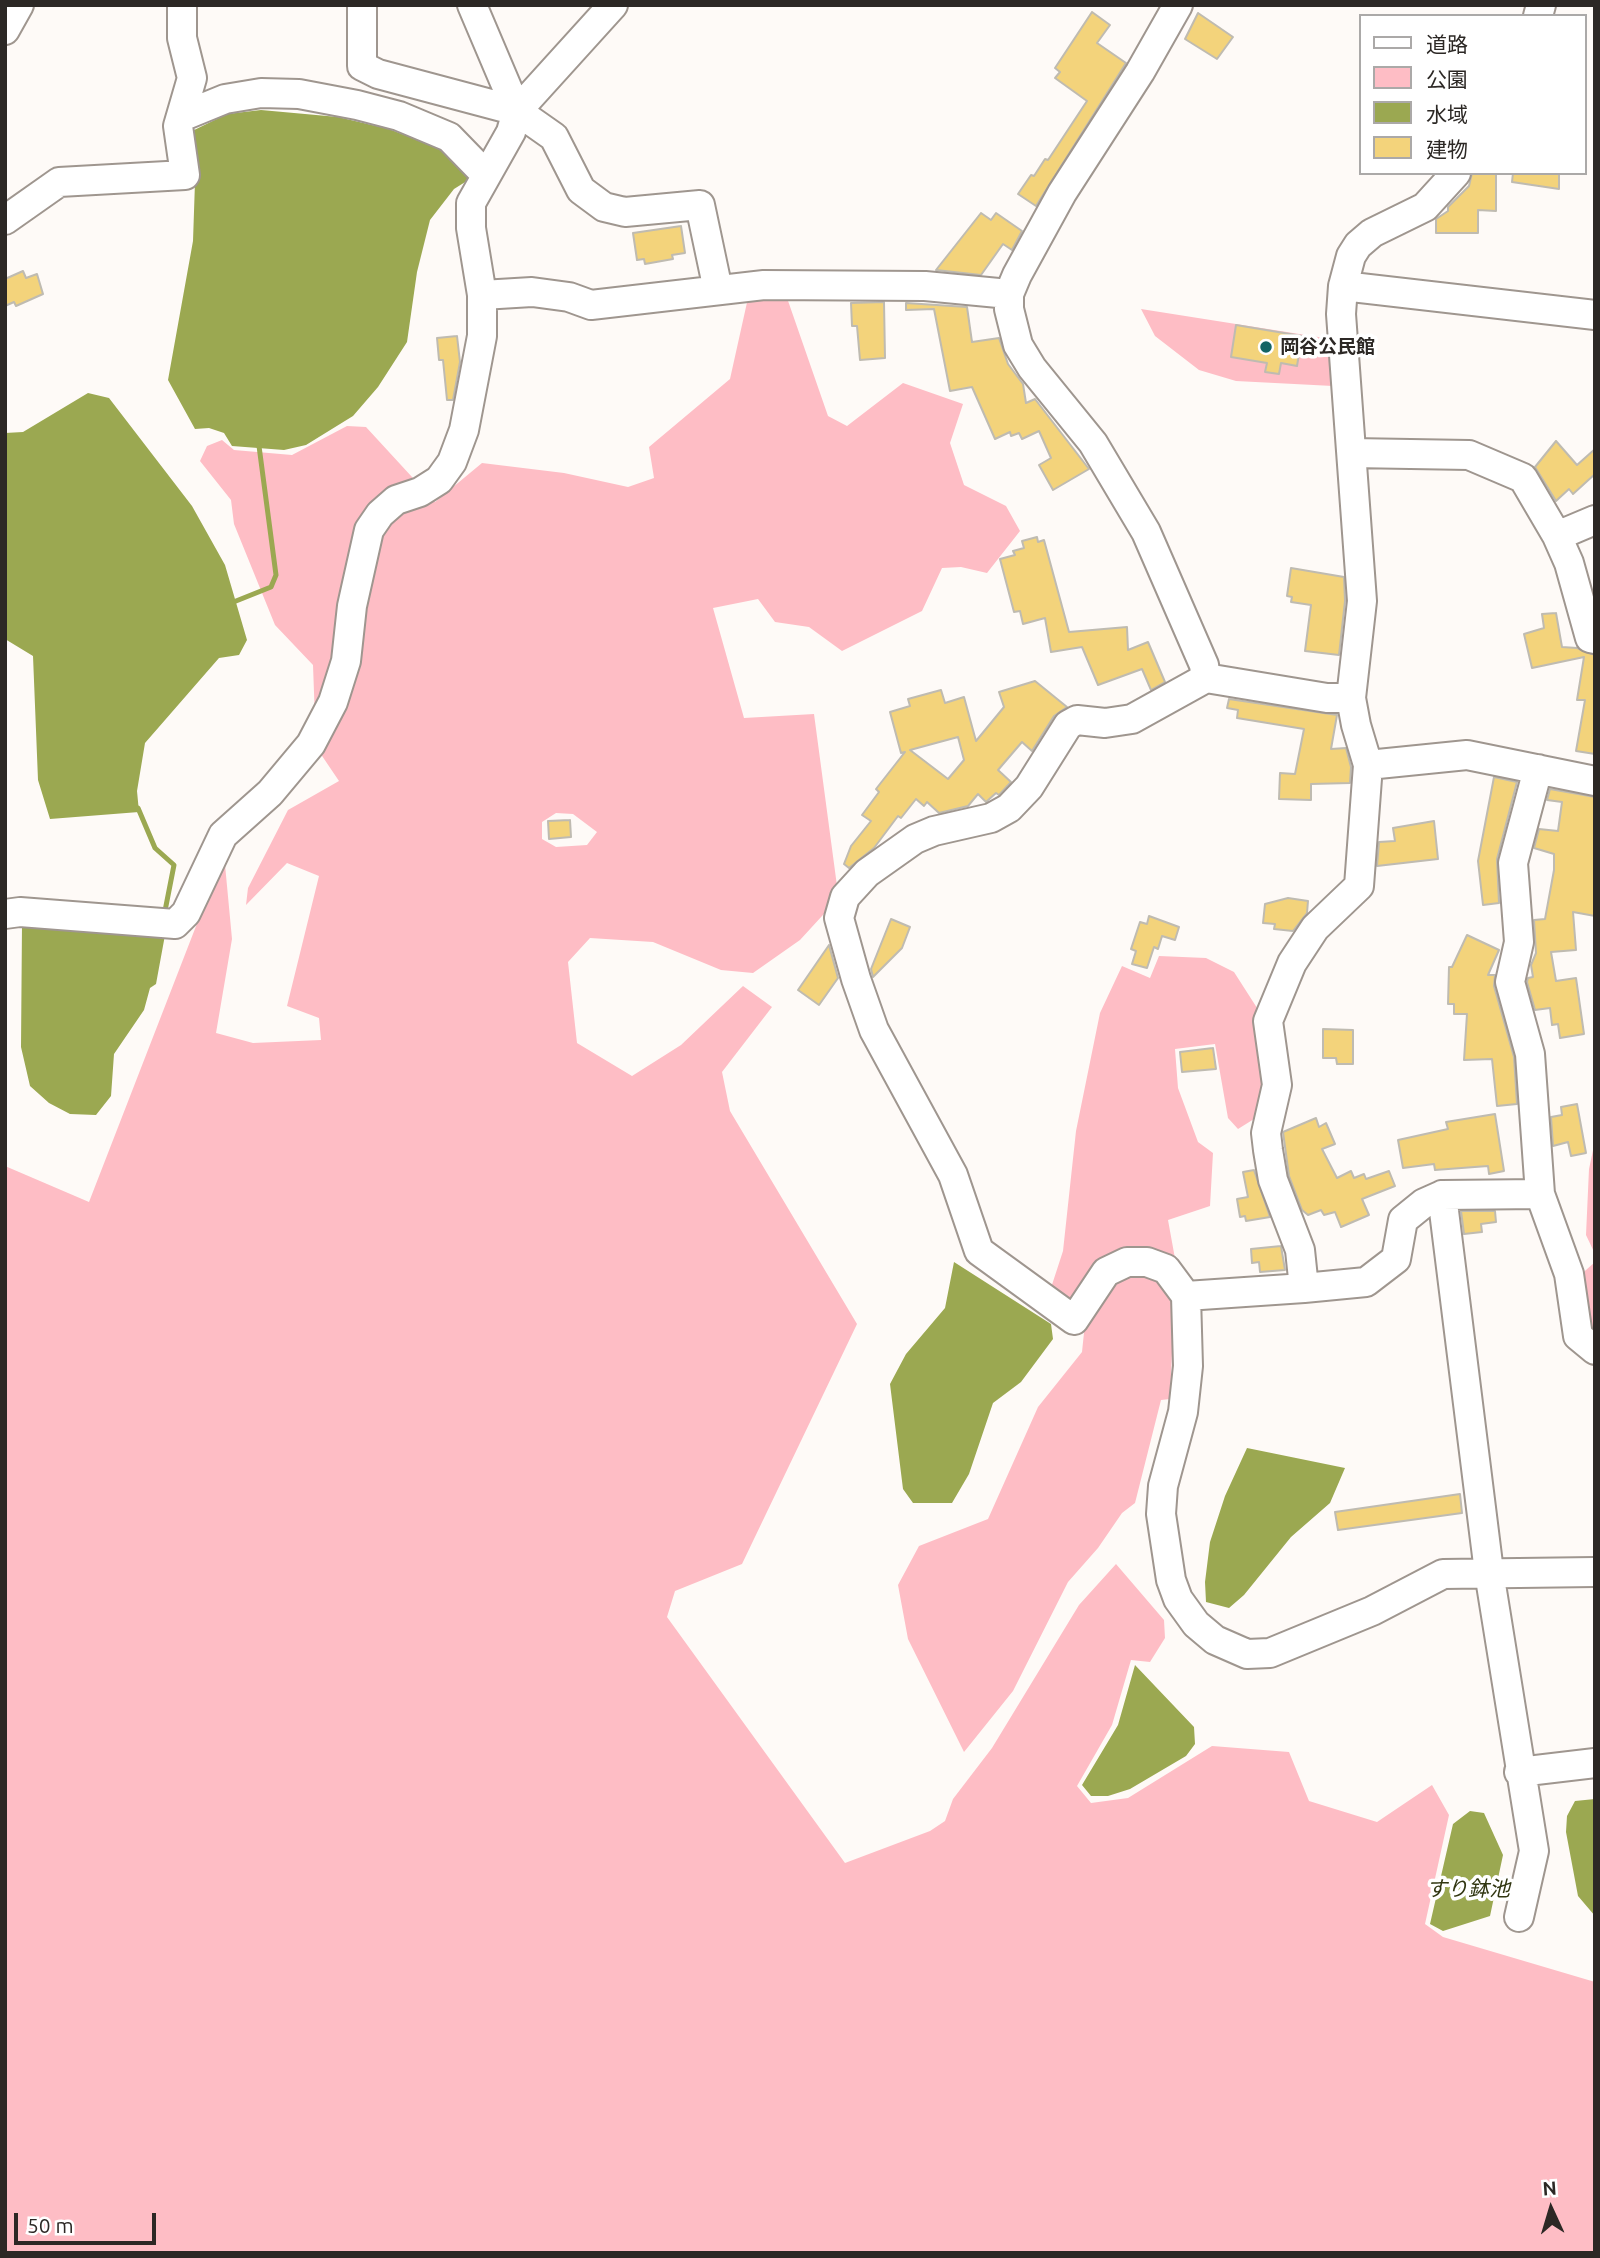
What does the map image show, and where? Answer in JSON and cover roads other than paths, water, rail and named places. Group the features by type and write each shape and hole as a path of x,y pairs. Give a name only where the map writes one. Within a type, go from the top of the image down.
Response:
{"street":[{"path":"5,30 19,5"},
{"path":"5,220 59,182 185,175 178,126 192,78 182,38 182,5"},
{"path":"362,5 362,66 378,74 517,111 554,137 581,190 604,207 625,212 700,205 718,290"},
{"path":"472,5 517,111"},
{"path":"5,914 20,912 175,924 186,913 223,835 288,774 311,744 333,702 346,661 356,582 369,530 380,514 396,500 420,492 439,480 452,462 464,430 482,336 482,295 470,217 471,203 511,132 517,111 613,5"},
{"path":"1178,5 1140,72 1062,193 1009,294 1011,324 1018,345 1065,412 1093,443 1146,532 1204,665 1206,678"},
{"path":"181,117 225,99 261,93 299,94 357,105 399,117 449,137 486,175"},
{"path":"1304,1288 1300,1250 1273,1180 1268,1150 1266,1133 1277,1085 1268,1021 1292,963 1307,940 1359,886 1368,770 1351,698 1362,601 1341,314 1343,286 1351,256 1358,245 1372,233 1425,207 1454,175"},
{"path":"482,295 532,292 569,297 591,304 764,285 912,286 1009,294"},
{"path":"1343,286 1595,315"},
{"path":"1352,453 1469,455 1523,478 1557,536 1569,563 1590,638 1595,639"},
{"path":"1557,536 1595,520"},
{"path":"1351,698 1326,698 1206,678 1132,719 1105,723 1077,720 1068,725 1029,787 1009,808 969,825 934,831 897,850 867,873 845,897 839,918 874,1030 948,1163 979,1251 1074,1320 1106,1272 1127,1262 1147,1262 1166,1269 1186,1296 1188,1366 1183,1412 1163,1486 1161,1514 1171,1580 1178,1599 1196,1624 1215,1640 1247,1654 1260,1656 1373,1611 1443,1574 1595,1572"},
{"path":"1368,770 1467,755 1595,781"},
{"path":"1538,769 1513,863 1519,942 1510,982 1530,1054 1540,1194 1569,1274 1578,1336 1595,1350"},
{"path":"1186,1296 1366,1282 1396,1259 1403,1220 1442,1195 1540,1194"},
{"path":"1442,1195 1489,1572 1519,1772 1534,1851 1519,1917"},
{"path":"1519,1772 1595,1763"}],"water":[{"path":"261,110 338,117 389,129 446,151 470,179 454,189 430,220 417,272 407,342 378,387 353,416 306,445 284,450 232,446 224,433 209,428 195,429 168,380 193,241 195,182 186,134 227,114"},
{"path":"88,393 109,398 192,506 225,565 247,640 239,655 219,658 145,743 137,791 139,812 50,819 38,780 33,656 5,639 5,433 23,432"},
{"path":"22,924 165,935 156,984 150,988 144,1010 114,1054 111,1096 96,1115 70,1114 49,1103 30,1086 21,1047"},
{"path":"954,1262 1051,1324 1053,1339 1021,1382 993,1403 969,1474 952,1503 913,1503 903,1489 890,1384 906,1354 945,1308"},
{"path":"1247,1448 1345,1468 1330,1503 1291,1537 1244,1595 1229,1608 1206,1602 1205,1582 1210,1542 1225,1496"},
{"path":"1135,1665 1194,1727 1195,1744 1186,1756 1130,1789 1108,1796 1091,1796 1082,1785 1118,1725"},
{"path":"1595,1799 1595,1916 1578,1896 1566,1832 1567,1816 1575,1801"},
{"name":"すり鉢池","path":"1470,1811 1484,1813 1503,1855 1490,1916 1443,1931 1430,1924 1453,1824"}],"waterway":[{"path":"231,603 271,587 276,575 259,446"},
{"path":"138,808 155,848 174,865 164,916"}],"place":[{"name":"岡谷公民館","path":"1266,347"}]}
